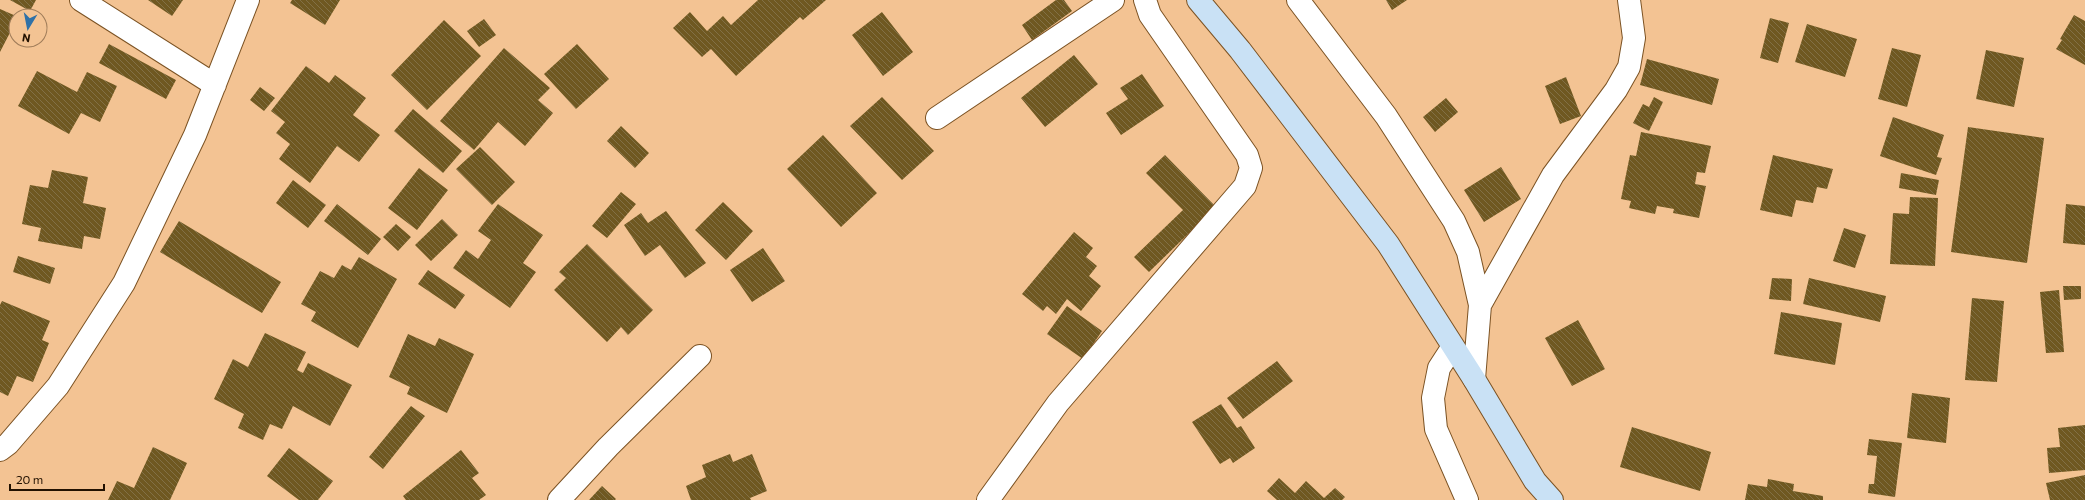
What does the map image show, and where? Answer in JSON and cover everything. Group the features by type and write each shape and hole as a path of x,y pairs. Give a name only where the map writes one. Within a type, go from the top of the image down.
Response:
{"street":[{"path":"81,0 215,85"},
{"path":"0,450 8,444 58,386 124,283 194,135 248,0"},
{"path":"937,118 1114,0"},
{"path":"988,500 1058,403 1245,186 1251,168 1247,155 1150,15 1145,0"},
{"path":"1198,0 1240,50 1388,244 1452,348 1474,380 1535,481 1552,500"},
{"path":"1298,0 1386,116 1454,221 1468,252 1480,305 1474,380"},
{"path":"1480,305 1552,175 1616,90 1629,67 1634,38 1629,0"},
{"path":"1452,348 1439,368 1433,398 1436,429 1467,500"},
{"path":"559,500 608,447 700,356"}],"building":[{"path":"10,0 36,0 32,8 25,8"},
{"path":"148,0 183,0 172,16"},
{"path":"292,0 340,0 325,25 290,3"},
{"path":"758,0 826,0 803,20 800,17 736,76 711,49 702,57 673,28 690,12 707,31 723,16 731,25"},
{"path":"1056,0 1064,0 1072,11 1032,40 1022,25"},
{"path":"1386,0 1407,0 1392,10"},
{"path":"0,9 8,12 8,36 0,52"},
{"path":"882,12 913,52 883,76 852,35"},
{"path":"2074,15 2085,21 2085,65 2056,49"},
{"path":"1770,18 1789,23 1778,63 1760,58"},
{"path":"484,19 496,35 479,47 467,31"},
{"path":"444,20 481,56 427,110 391,75"},
{"path":"1807,24 1857,39 1845,77 1795,62"},
{"path":"109,44 176,80 166,99 99,63"},
{"path":"577,44 609,79 576,109 544,74"},
{"path":"504,48 550,88 538,100 553,113 525,146 498,122 474,150 440,121"},
{"path":"1892,48 1921,55 1907,107 1878,99"},
{"path":"1986,50 2024,58 2014,107 1976,99"},
{"path":"1074,55 1098,84 1045,127 1021,98"},
{"path":"1647,59 1719,79 1712,105 1640,85"},
{"path":"306,66 329,83 335,75 366,98 353,115 380,135 359,162 337,146 310,183 279,159 290,144 276,133 285,122 271,111"},
{"path":"37,71 77,92 87,72 117,86 100,122 81,113 69,134 18,106"},
{"path":"1142,74 1164,106 1121,135 1106,113 1128,99 1120,88"},
{"path":"1566,77 1581,116 1560,124 1545,86"},
{"path":"260,87 275,98 264,111 250,100"},
{"path":"882,97 934,151 902,180 850,126"},
{"path":"1654,97 1663,102 1649,131 1633,123 1643,104 1649,107"},
{"path":"1446,98 1458,112 1435,132 1423,117"},
{"path":"413,109 462,151 443,173 394,131"},
{"path":"1893,117 1944,135 1937,157 1942,158 1936,175 1880,156"},
{"path":"621,126 649,153 635,168 607,141"},
{"path":"1968,127 2044,138 2027,263 1951,252"},
{"path":"1641,132 1711,146 1705,173 1697,172 1695,184 1706,186 1699,218 1673,213 1674,209 1657,206 1655,214 1629,208 1631,201 1621,199 1630,155 1636,156"},
{"path":"823,135 877,193 841,227 787,169"},
{"path":"480,147 515,182 492,205 456,169"},
{"path":"1165,155 1216,207 1149,272 1134,257 1183,210 1146,173"},
{"path":"1773,155 1833,169 1827,189 1817,187 1813,203 1796,200 1792,217 1760,210"},
{"path":"1501,167 1521,199 1484,222 1464,190"},
{"path":"419,168 448,190 417,230 388,208"},
{"path":"52,170 88,177 83,203 106,208 100,239 84,236 82,249 38,241 41,228 22,224 30,185 48,188"},
{"path":"1901,173 1939,180 1936,195 1899,188"},
{"path":"293,180 326,205 308,228 276,203"},
{"path":"621,192 636,204 607,238 592,226"},
{"path":"1910,197 1938,198 1935,266 1890,264 1893,213 1909,214"},
{"path":"723,202 753,231 726,260 695,230"},
{"path":"337,204 381,239 368,255 324,221"},
{"path":"498,204 543,235 523,263 536,272 510,308 453,268 466,250 478,259 491,240 478,231"},
{"path":"2066,204 2085,206 2085,245 2063,243"},
{"path":"666,211 706,263 685,278 660,245 645,256 624,225 641,213 648,223"},
{"path":"442,219 458,235 431,261 415,245"},
{"path":"179,221 281,282 262,313 160,252"},
{"path":"396,224 411,237 398,251 383,237"},
{"path":"1844,228 1866,235 1855,268 1833,261"},
{"path":"1074,232 1093,248 1086,257 1097,266 1089,276 1101,286 1081,311 1067,299 1056,314 1047,306 1043,311 1022,294"},
{"path":"587,244 653,310 628,335 621,327 607,342 554,290 566,278 559,272"},
{"path":"763,248 785,281 752,302 730,270"},
{"path":"18,256 55,268 50,284 13,272"},
{"path":"359,257 397,279 358,348 311,321 316,312 301,304 320,271 334,278 342,265 351,270"},
{"path":"428,270 465,295 455,309 418,284"},
{"path":"1772,278 1792,279 1791,301 1769,299"},
{"path":"1809,278 1886,296 1880,322 1803,304"},
{"path":"2063,286 2081,286 2081,299 2064,300"},
{"path":"2059,290 2064,352 2046,353 2040,292"},
{"path":"1972,298 2004,301 1997,382 1965,380"},
{"path":"2,301 50,321 42,340 49,343 33,382 17,376 8,396 0,392 0,305"},
{"path":"1067,306 1102,331 1083,359 1047,334"},
{"path":"1781,312 1842,323 1835,365 1774,354"},
{"path":"1578,320 1605,369 1572,386 1545,338"},
{"path":"265,333 306,352 297,370 303,373 308,363 352,385 330,426 293,406 282,429 270,424 263,440 238,428 244,414 214,399 233,359 248,367"},
{"path":"408,334 435,346 439,338 474,354 447,413 407,394 410,387 389,377"},
{"path":"1277,361 1293,381 1243,419 1227,398"},
{"path":"1912,393 1950,398 1946,443 1907,438"},
{"path":"1221,404 1237,428 1241,426 1255,448 1233,463 1230,458 1220,464 1192,422"},
{"path":"411,406 425,416 383,469 369,457"},
{"path":"2085,425 2085,470 2049,473 2047,448 2060,447 2058,428"},
{"path":"1632,427 1711,452 1700,491 1620,467"},
{"path":"1869,439 1902,443 1895,497 1868,493 1869,484 1874,484 1877,456 1867,455"},
{"path":"153,447 187,463 170,500 108,500 117,481 134,488"},
{"path":"289,448 333,481 318,500 299,500 267,476"},
{"path":"461,450 479,473 472,478 486,495 479,500 406,500 403,496"},
{"path":"730,454 733,462 752,454 767,491 750,498 751,500 691,500 686,486 706,477 702,465"},
{"path":"2085,475 2085,500 2050,500 2046,483"},
{"path":"1279,478 1295,493 1306,481 1324,498 1335,488 1345,497 1342,500 1277,500 1267,491"},
{"path":"1768,479 1794,484 1793,491 1823,496 1823,500 1745,500 1748,484 1767,487"},
{"path":"602,486 616,499 589,500"}]}
